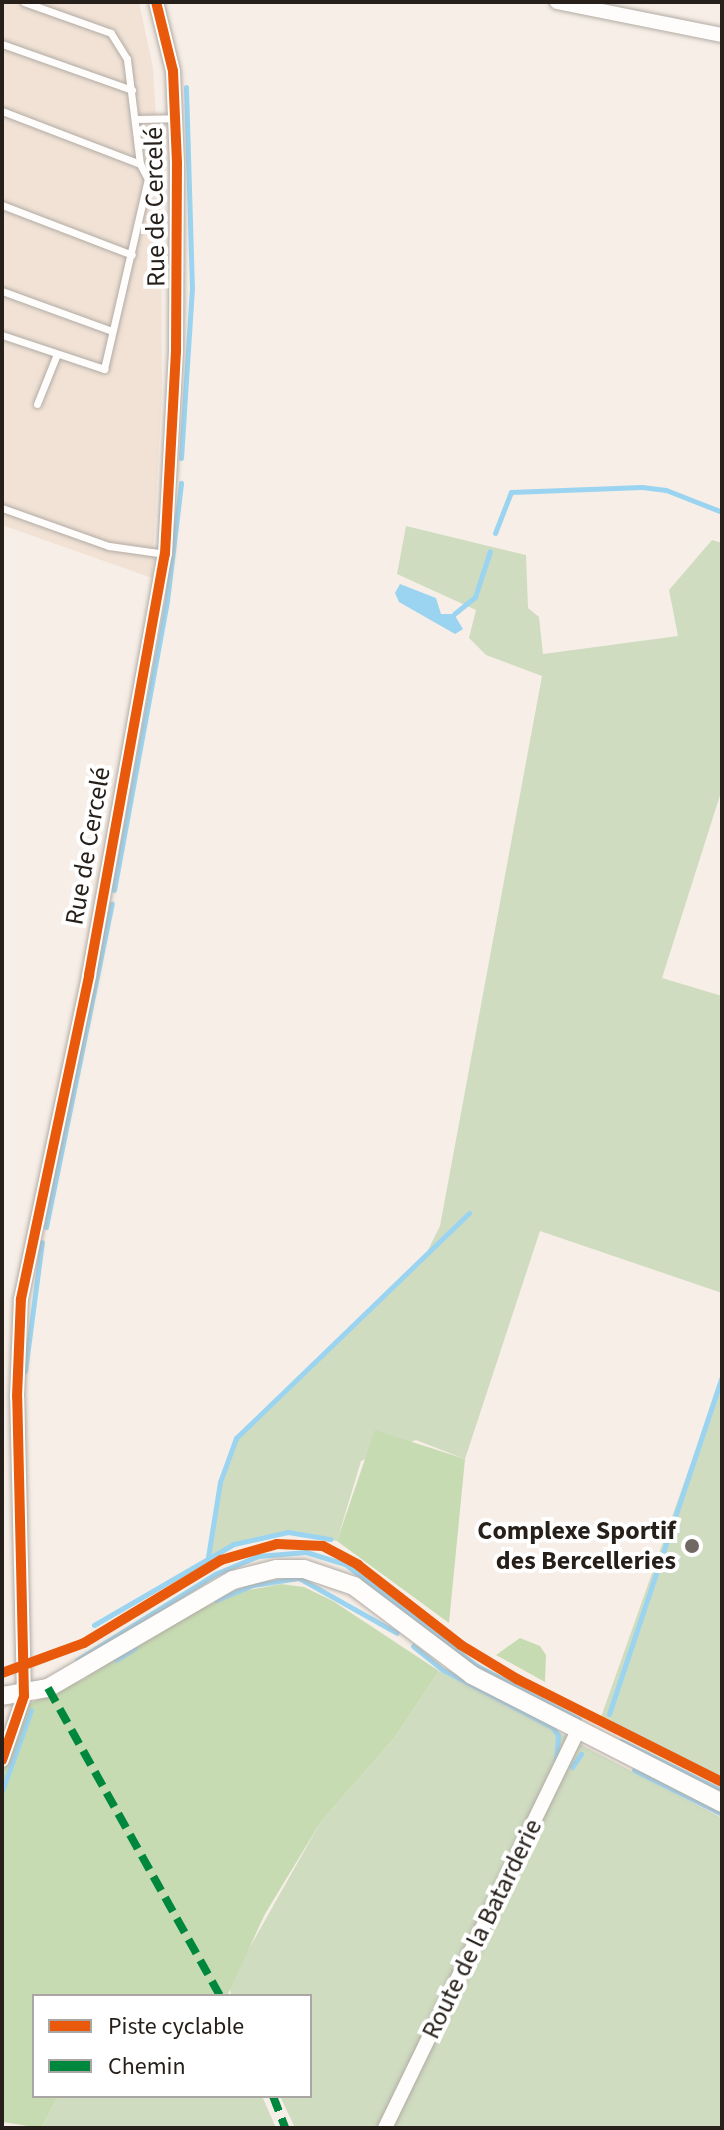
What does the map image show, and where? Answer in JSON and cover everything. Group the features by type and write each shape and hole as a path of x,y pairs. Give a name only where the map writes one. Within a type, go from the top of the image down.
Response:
{"street":[{"name":"Rue de Cercelé","path":"24,1696 17,1397 21,1299 89,975 165,554 177,322 176,118 173,71 156,2"},
{"path":"557,2 722,35"},
{"path":"2,1696 24,1696 68,1678 233,1580 254,1573 304,1569 354,1586 472,1675 722,1803"},
{"path":"2,1760 24,1696"},
{"name":"Route de la Batarderie","path":"385,2128 578,1731"}],"lane":[{"path":"2,335 104,369 148,179 140,164 137,119 127,59 111,33 24,2"},
{"path":"2,44 132,90"},
{"path":"2,111 140,164"},
{"path":"137,119 176,118"},
{"path":"2,205 132,255"},
{"path":"2,291 112,331"},
{"path":"37,404 57,354"},
{"path":"2,508 109,546 165,554"}],"shaded area":[{"path":"2,2 139,2 153,68 161,202 162,391 152,578 2,525"}],"green space":[{"path":"406,526 526,555 528,608 539,617 543,654 678,636 669,590 712,540 722,543 722,789 662,978 722,996 722,1293 540,1231 465,1459 416,1440 361,1461 337,1541 288,1532 260,1536 208,1557 220,1482 236,1438 425,1256 440,1226 542,676 486,655 469,638 476,610 397,574"},
{"name":"Complexe Sportif des Bercelleries","path":"722,1376 722,1777 601,1717"},
{"path":"375,1430 465,1459 449,1623 337,1541"},
{"path":"281,1584 304,1587 333,1601 439,1671 395,1737 320,1823 265,1914 228,1994 32,1994 32,2098 57,2098 41,2128 2,2122 2,1760 20,1708 84,1679 154,1631 234,1593"},
{"path":"520,1638 540,1646 546,1655 545,1682 496,1655"},
{"path":"439,1671 722,1818 722,2128 295,2128 281,2098 312,2098 312,1994 231,1994 229,1984 320,1823 395,1737"},
{"path":"57,2098 263,2098 276,2128 41,2128"}],"water":[{"path":"400,584 436,598 441,614 454,614 463,629 455,634 399,602 395,593"}],"waterway":[{"path":"181,458 192,289 186,87"},
{"path":"114,890 167,601 181,483"},
{"path":"495,533 511,492 642,487 666,490 722,512"},
{"path":"454,614 475,597 490,551"},
{"path":"46,1227 112,904"},
{"path":"208,1557 220,1482 236,1438 469,1213"},
{"path":"25,1371 42,1242"},
{"path":"609,1714 722,1377"},
{"path":"94,1625 234,1544 288,1532 330,1539"},
{"path":"77,1660 215,1574 258,1556 306,1552 345,1564 477,1666 579,1719"},
{"path":"216,1600 253,1585 299,1578 397,1633"},
{"path":"413,1646 443,1670 552,1727 558,1735 556,1761"},
{"path":"116,1660 135,1648"},
{"path":"2,1791 31,1710"},
{"path":"621,1741 722,1791"},
{"path":"572,1767 581,1754"},
{"path":"634,1770 722,1814"}],"marked path":[{"path":"48,1688 219,1994"},
{"path":"274,2098 285,2128"}],"cycle path":[{"path":"2,1760 24,1696 17,1397 21,1299 89,975 165,554 176,351 177,163 173,71 156,2"},
{"path":"2,1673 84,1643 221,1560 277,1544 323,1546 358,1565 461,1645 517,1679 722,1782"}],"place":[{"name":"Complexe Sportif des Bercelleries","path":"692,1546"}]}
